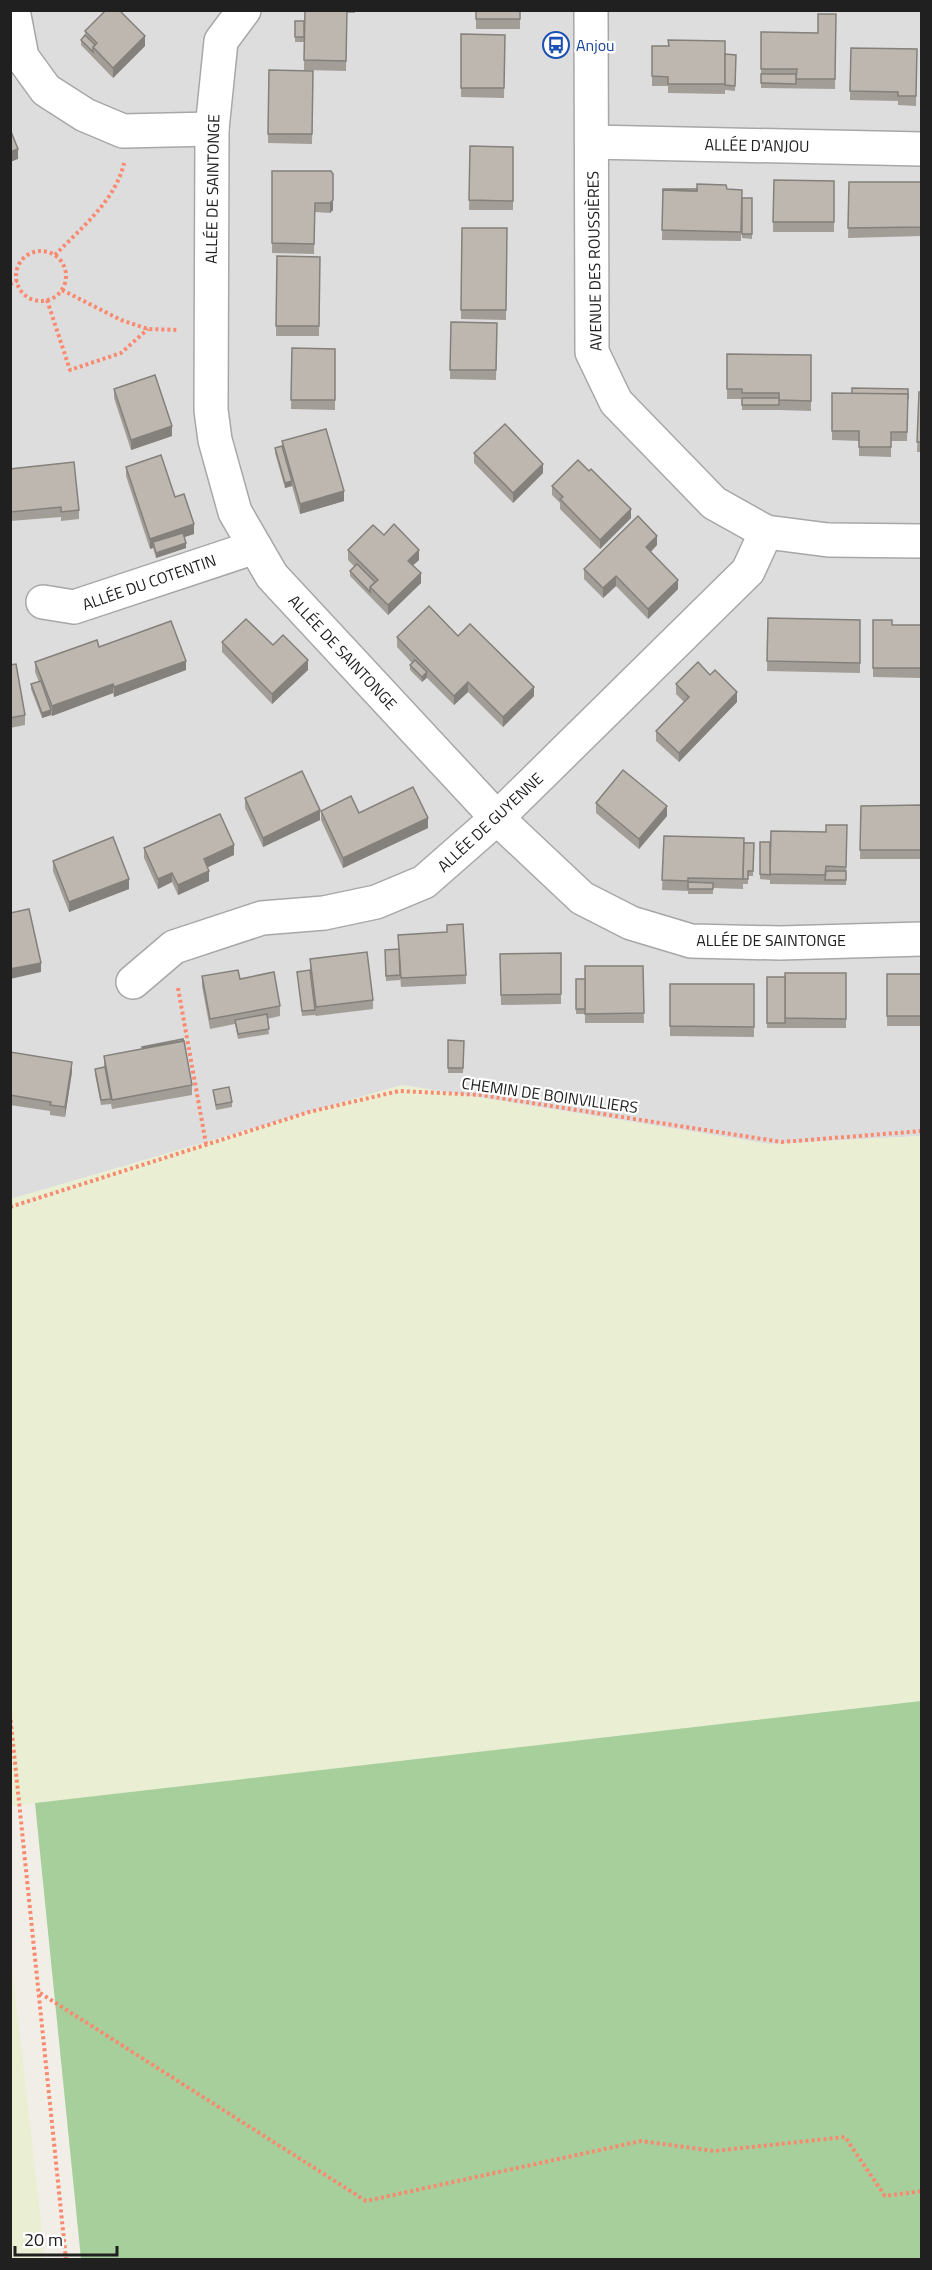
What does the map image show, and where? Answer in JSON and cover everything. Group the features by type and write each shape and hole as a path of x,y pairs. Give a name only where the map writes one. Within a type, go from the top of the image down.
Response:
{"street":[{"path":"13,10 22,57 46,90 85,115 123,131 212,129"},
{"name":"ALLÉE DE SAINTONGE","path":"244,10 221,41 212,129 210,331 214,440 235,512 272,576 497,818 582,898 632,923 691,940 780,943 921,939"},
{"name":"AVENUE DES ROUSSIÈRES","path":"591,10 592,352 616,402 714,503 766,532 828,540 921,541"},
{"name":"ALLÉE D'ANJOU","path":"592,142 921,149"},
{"name":"ALLÉE DE GUYENNE","path":"133,982 171,949 262,918 324,913 376,902 424,882 497,818 748,571 766,532"},
{"name":"ALLÉE DU COTENTIN","path":"43,602 75,608 255,546"}],"path":[{"path":"55,255 99,210 121,176 126,154 123,131"},
{"path":"46,251 55,255 66,271 63,290 46,300 28,297 17,281 16,271 27,255 46,251"},
{"path":"10,284 17,281"},
{"path":"63,290 121,320 148,329 210,331"},
{"path":"46,300 70,370 121,353 148,329"},
{"path":"171,949 206,1144"},
{"name":"CHEMIN DE BOINVILLIERS","path":"10,1207 309,1112 399,1091 482,1095 782,1142 921,1131"},
{"path":"10,1714 66,2259"},
{"path":"40,1993 366,2201 641,2141 714,2151 845,2137 885,2196 921,2191"}],"shaded area":[{"path":"11,11 921,11 921,1136 769,1144 402,1085 11,1199"}],"green space":[{"path":"402,1085 769,1144 921,1136 921,1701 11,1806 11,1199"},
{"path":"921,1701 921,2259 81,2259 35,1803"},
{"path":"11,1956 45,2259 11,2259"}],"building":[{"path":"106,10 119,10 145,36 113,68 93,47 97,43 85,31"},
{"path":"305,10 347,10 346,61 304,60"},
{"path":"476,10 520,10 520,19 476,19"},
{"path":"818,14 836,14 835,79 796,79 797,69 761,69 761,32 818,33"},
{"path":"295,21 304,21 304,37 295,37"},
{"path":"461,34 505,35 504,88 461,88"},
{"path":"85,35 95,45 93,52 81,40"},
{"path":"668,40 725,41 725,84 668,84 668,77 652,76 652,46 669,46"},
{"path":"851,48 917,49 916,96 898,96 898,92 850,91"},
{"path":"725,54 736,55 735,86 725,85"},
{"path":"269,70 313,71 312,134 268,134"},
{"path":"761,74 796,74 796,84 761,83"},
{"path":"10,129 18,149 10,152"},
{"path":"470,146 513,147 513,201 469,200"},
{"path":"272,171 331,171 333,174 333,200 330,203 315,203 314,244 272,243"},
{"path":"774,180 834,181 834,222 773,222"},
{"path":"849,182 921,182 921,227 848,228"},
{"path":"697,184 726,185 727,189 742,190 741,232 662,230 663,190 697,191"},
{"path":"697,189 697,191 663,190"},
{"path":"742,198 752,198 752,234 742,234"},
{"path":"462,228 507,228 506,310 461,310"},
{"path":"277,256 320,257 319,326 276,326"},
{"path":"451,322 497,323 496,370 450,370"},
{"path":"292,348 335,349 335,400 291,400"},
{"path":"727,354 811,355 811,401 779,400 779,393 742,393 742,389 727,389"},
{"path":"155,375 172,426 131,440 114,389"},
{"path":"852,388 908,389 908,394 852,394"},
{"path":"919,392 921,392 921,442 917,442"},
{"path":"832,393 908,394 907,432 891,432 891,447 859,447 859,431 832,431"},
{"path":"742,398 779,398 779,405 742,405"},
{"path":"505,424 543,464 513,493 474,453"},
{"path":"326,429 344,491 300,504 282,441"},
{"path":"282,446 292,481 285,483 275,448"},
{"path":"161,455 175,497 184,494 194,524 150,539 126,467"},
{"path":"578,460 589,471 591,469 631,509 600,540 560,499 563,497 552,486"},
{"path":"74,462 79,510 61,512 61,507 10,512 10,469"},
{"path":"638,516 657,536 646,547 678,580 648,609 616,576 603,588 584,569"},
{"path":"394,524 419,550 408,561 421,573 388,605 370,587 378,580 348,550 373,525 384,535"},
{"path":"183,533 186,543 156,553 153,542"},
{"path":"357,564 375,582 370,587 370,592 350,571"},
{"path":"429,606 458,636 470,624 534,687 503,717 468,682 454,696 397,637"},
{"path":"768,618 860,620 860,663 767,661"},
{"path":"246,619 273,645 283,635 308,660 272,694 222,642"},
{"path":"873,620 892,620 892,625 921,625 921,668 873,668"},
{"path":"171,621 186,661 52,706 35,662 97,640 99,647"},
{"path":"415,660 427,672 422,677 410,665"},
{"path":"698,662 710,675 715,670 737,692 679,753 656,731 689,697 676,684"},
{"path":"16,664 25,715 10,718 10,665"},
{"path":"41,681 51,710 42,713 31,684"},
{"path":"623,770 667,806 639,839 596,803"},
{"path":"302,771 320,810 263,838 245,798"},
{"path":"413,787 428,818 343,858 321,811 351,796 359,813"},
{"path":"921,805 921,850 860,850 861,806"},
{"path":"220,814 234,845 204,859 209,871 178,885 172,873 158,879 144,848"},
{"path":"826,825 847,825 846,867 826,866 825,875 770,874 771,831 826,832"},
{"path":"664,836 744,838 743,879 662,880"},
{"path":"113,837 129,879 69,902 53,861"},
{"path":"760,842 770,842 770,875 760,874"},
{"path":"744,843 754,843 753,871 748,871 748,879 743,879"},
{"path":"826,871 846,871 846,880 825,880"},
{"path":"688,882 713,883 713,889 688,889"},
{"path":"29,909 41,963 10,969 10,913"},
{"path":"463,924 466,975 401,978 398,935 447,932 447,925"},
{"path":"399,949 400,975 386,976 385,950"},
{"path":"367,952 373,1000 316,1007 310,959"},
{"path":"561,953 561,994 501,995 500,954"},
{"path":"585,966 643,966 644,1013 585,1014"},
{"path":"238,970 240,979 274,972 280,1006 210,1019 202,976"},
{"path":"310,970 315,1010 302,1011 297,972"},
{"path":"785,973 846,973 846,1019 785,1018"},
{"path":"887,974 921,974 921,1016 887,1016"},
{"path":"767,977 785,977 785,1023 767,1023"},
{"path":"576,979 585,979 585,1009 576,1009"},
{"path":"670,984 754,984 754,1027 670,1026"},
{"path":"267,1014 269,1029 238,1034 235,1020"},
{"path":"183,1039 183,1041 142,1047"},
{"path":"448,1040 464,1041 463,1068 448,1068"},
{"path":"184,1041 192,1085 112,1100 104,1056"},
{"path":"10,1052 72,1062 65,1107 50,1105 51,1102 10,1095"},
{"path":"105,1067 111,1099 101,1100 95,1069"},
{"path":"229,1087 232,1102 216,1105 213,1090"}],"place":[{"name":"Anjou","path":"556,45"}]}
